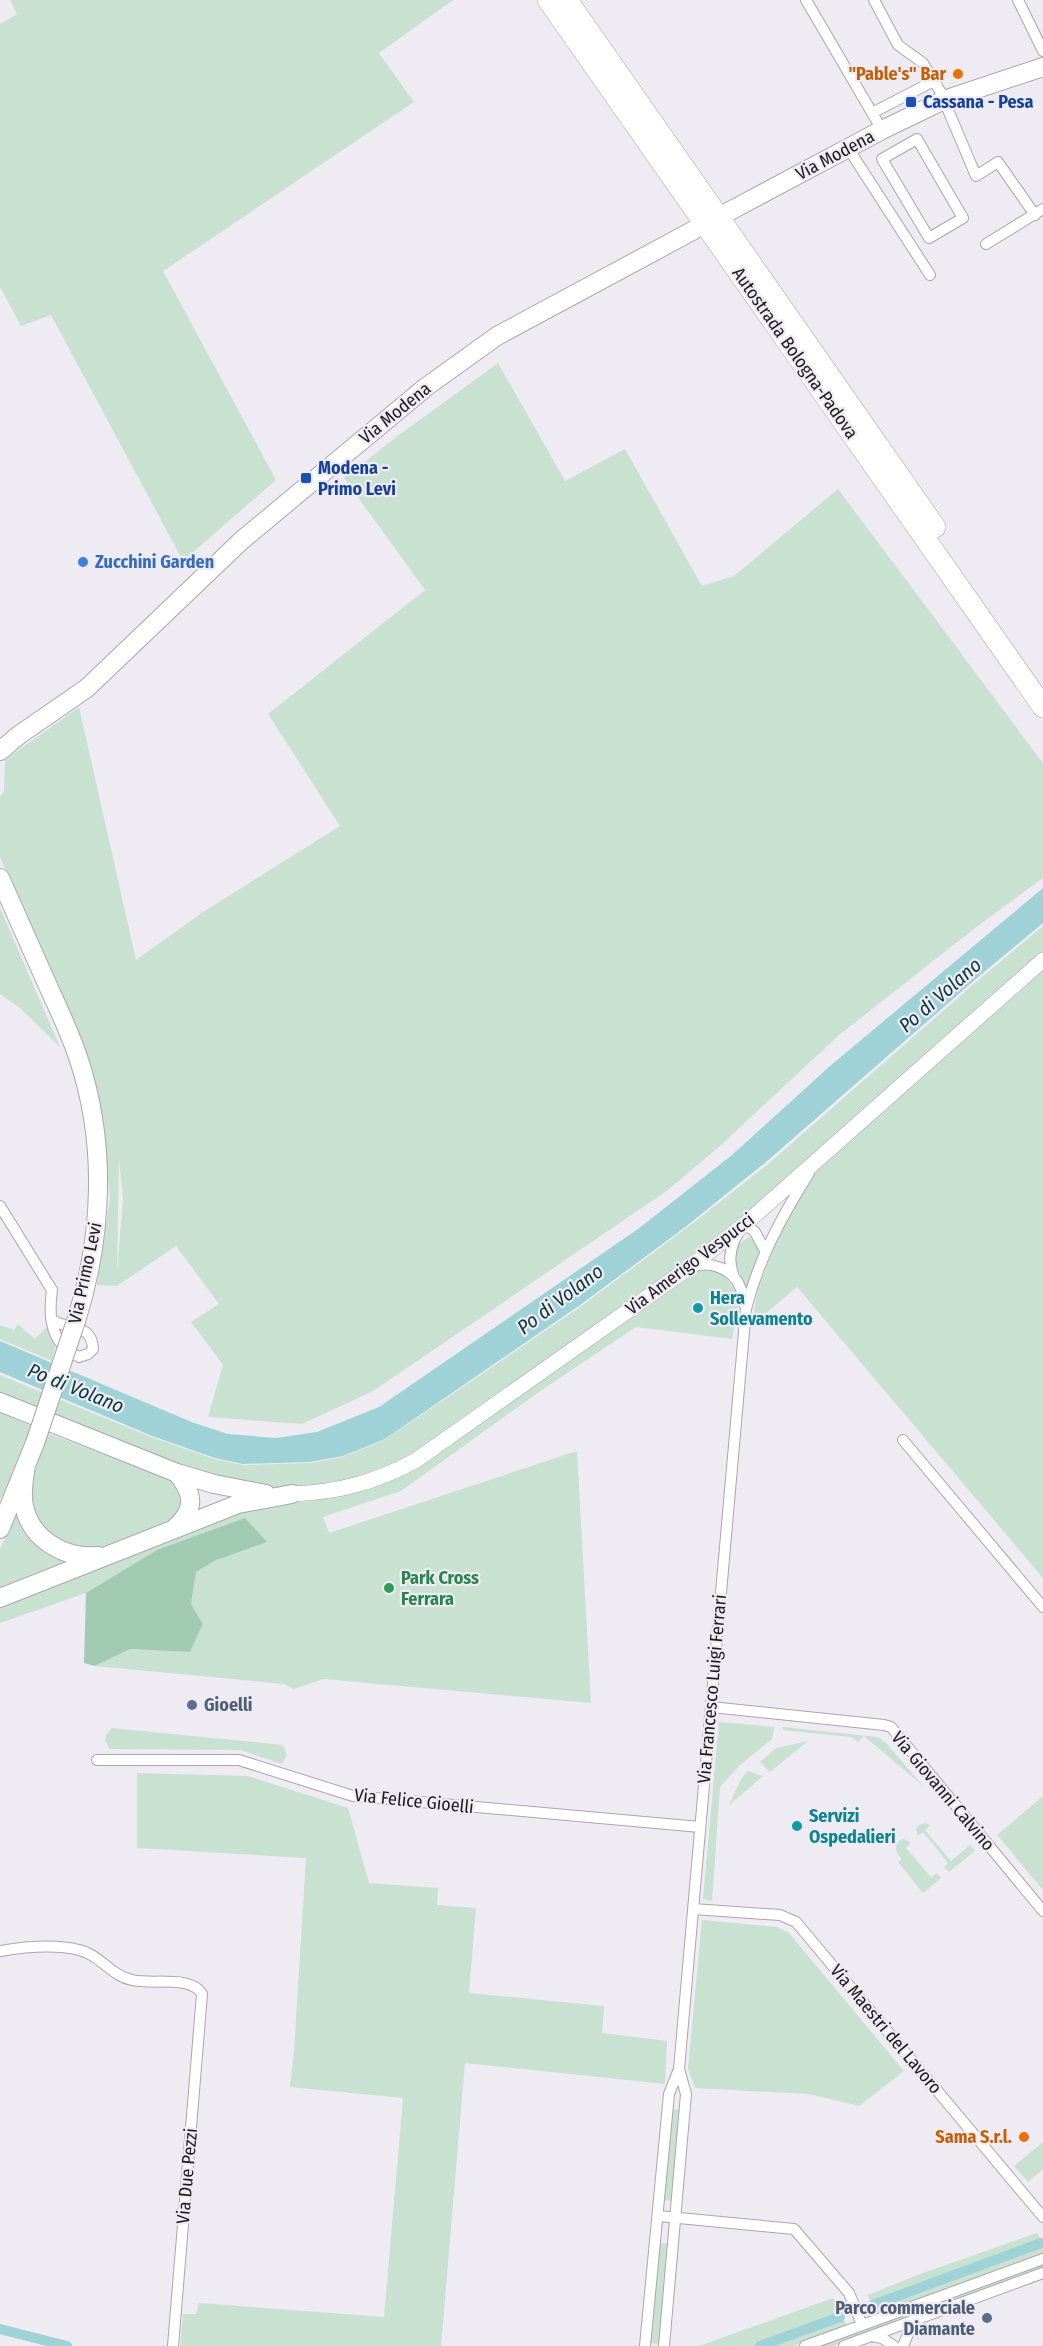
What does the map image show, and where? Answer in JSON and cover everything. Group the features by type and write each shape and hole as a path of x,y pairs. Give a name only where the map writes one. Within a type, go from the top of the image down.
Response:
{"highway":[{"name":"Autostrada Bologna-Padova","path":"548,0 1043,707"},
{"name":"Autostrada Bologna-Padova","path":"567,0 1043,682"}],"main road":[{"name":"Via Modena","path":"728,212 882,130 944,100 1043,67"},
{"name":"Via Modena","path":"0,751 18,735 87,688 241,541 426,387 472,352 504,332 694,230"},
{"name":"Via Modena","path":"0,744 18,735"},
{"name":"Via Primo Levi","path":"0,878 74,1044 87,1086 98,1158 98,1211 89,1272 76,1321 35,1443 0,1529"},
{"name":"Via Amerigo Vespucci","path":"292,1494 328,1492 359,1485 384,1477 415,1461 687,1269 745,1224 816,1163 1043,960"},
{"path":"0,1402 177,1473 253,1492 292,1494"},
{"path":"26,1465 22,1498 24,1509 42,1539 63,1552 75,1556 100,1556 123,1550"},
{"path":"177,1473 195,1485 222,1510"},
{"path":"175,1528 187,1517 190,1500 189,1491 177,1473"},
{"path":"0,1598 222,1510 253,1500 292,1494"},
{"path":"0,1507 14,1496"}],"street":[{"path":"806,0 882,130"},
{"path":"874,0 898,45 923,63 934,81 976,176 998,162 1039,212 986,244"},
{"path":"1018,0 1042,48"},
{"name":"Via Modena","path":"872,113 934,81"},
{"path":"917,139 963,219 929,238 913,211 882,159 917,139"},
{"path":"848,148 930,275"},
{"path":"895,221 913,211"},
{"name":"Via Francesco Luigi Ferrari","path":"645,2346 669,2094 679,2069 746,1309 765,1251 790,1203 816,1163"},
{"path":"0,1206 52,1290 49,1312 51,1319"},
{"path":"745,1224 755,1232 765,1251"},
{"name":"Via Francesco Luigi Ferrari","path":"745,1224 738,1232 730,1250 729,1260 734,1277 740,1286 746,1309"},
{"path":"687,1269 698,1264 708,1264 726,1270 734,1277"},
{"path":"903,1440 1043,1607"},
{"name":"Via Giovanni Calvino","path":"711,1707 891,1727 1043,1911"},
{"name":"Via Felice Gioelli","path":"97,1760 239,1760 352,1796 700,1827"},
{"name":"Via Maestri del Lavoro","path":"693,1909 780,1915 796,1922 1043,2217"},
{"name":"Via Due Pezzi","path":"0,1951 60,1948 85,1951 124,1978 141,1982 195,1986 202,1994 173,2346"},
{"name":"Via Francesco Luigi Ferrari","path":"664,2346 686,2094 679,2069"},
{"path":"658,2216 794,2229 849,2293 862,2325"},
{"path":"805,2346 1043,2259"},
{"path":"844,2346 1043,2273"},
{"path":"903,2346 914,2320"},
{"path":"871,2336 882,2338 894,2346"}],"green space":[{"path":"10,0 453,0 379,53 414,102 163,271 276,480 183,561 51,315 21,326 0,287 0,24 17,14"},
{"path":"498,363 565,481 625,449 702,586 734,576 838,489 1043,763 1043,878 975,928 838,1036 720,1146 668,1190 373,1391 302,1424 208,1417 223,1365 191,1322 219,1304 176,1246 117,1286 97,1285 110,1198 98,1089 0,857 0,797 4,791 5,760 79,707 136,960 203,912 340,826 268,714 425,590 344,478","holes":["119,1159 123,1199 117,1271"]},
{"path":"0,908 60,1047 20,1008 0,994"},
{"path":"1043,926 1043,951 781,1186 681,1266 429,1444 387,1468 342,1483 293,1488 261,1487 184,1472 0,1395 0,1375 151,1437 214,1459 243,1465 310,1463 343,1457 386,1439 580,1307 693,1223 767,1165"},
{"path":"1043,968 1043,1578 797,1287 752,1325 757,1293 780,1229 818,1168"},
{"path":"749,1237 755,1242 758,1254 746,1289 734,1259 736,1246"},
{"name":"Park Cross Ferrara","path":"703,1268 723,1274 736,1292 738,1307 732,1339 636,1327 539,1392 401,1491 323,1517 329,1533 577,1451 591,1703 323,1679 294,1689 284,1684 95,1666 130,1649 190,1652 203,1624 191,1604 196,1572 239,1550 157,1550 86,1593 0,1623 0,1605 253,1507 320,1500 399,1477 690,1273"},
{"path":"18,1324 35,1339 46,1328 51,1329 56,1344 52,1361 0,1339 0,1325 14,1330"},
{"path":"0,1412 31,1426 8,1490 0,1499"},
{"path":"47,1433 169,1479 179,1485 187,1503 175,1520 103,1548 79,1552 40,1530 28,1492"},
{"path":"18,1511 79,1561 0,1593 0,1549"},
{"path":"245,1518 267,1542 216,1560 196,1572 191,1604 203,1624 190,1652 130,1649 95,1666 84,1663 86,1593 157,1550"},
{"path":"719,1722 774,1727 772,1739 740,1765 720,1787 712,1901 703,1899"},
{"path":"783,1727 878,1737 887,1744 923,1786 864,1736 858,1742 851,1737 783,1730"},
{"path":"112,1728 283,1745 287,1755 282,1764 240,1750 110,1749 105,1741 106,1735"},
{"path":"808,1741 770,1772 760,1762 776,1748"},
{"path":"748,1771 763,1776 729,1805 741,1779"},
{"path":"137,1773 248,1776 348,1808 369,1883 438,1888 437,1905 476,1908 469,1993 604,2006 602,2033 667,2041 665,2084 465,2063 441,2346 180,2346 183,2314 196,2314 199,2303 384,2317 403,2098 290,2087 306,1858 137,1848"},
{"path":"1043,1796 1043,1890 997,1835"},
{"path":"925,1823 930,1825 925,1830 951,1861 970,1845 975,1851 949,1872 944,1867 948,1863 923,1832 918,1836 916,1829"},
{"path":"904,1839 911,1843 906,1848 931,1877 937,1873 941,1878 923,1893 898,1862 902,1859 896,1849 899,1841"},
{"path":"702,1920 777,1927 789,1933 904,2071 859,2106 809,2094 695,2088 688,2069"},
{"path":"671,2109 683,2110 675,2201 662,2200"},
{"path":"1043,2142 1043,2169 1028,2182 1014,2166"},
{"path":"1037,2233 1043,2244 1043,2254 875,2316 868,2295 920,2274"},
{"path":"658,2243 671,2244 662,2344 649,2343"},
{"path":"1043,2264 1043,2269 832,2346 819,2346"},
{"path":"833,2298 847,2326 792,2346 699,2346"}],"water":[{"name":"Po di Volano","path":"1043,888 1043,923 766,1162 684,1228 580,1305 385,1439 343,1456 309,1462 243,1464 215,1458 152,1436 0,1372 0,1341 194,1423 228,1434 276,1438 317,1432 379,1407 638,1229 732,1155 830,1066"}],"waterway":[{"path":"873,2305 1041,2243"},
{"path":"760,2346 840,2317"},
{"path":"0,2329 67,2346"}],"place":[{"name":"\"Pable's\" Bar","path":"958,74"},
{"name":"Cassana - Pesa","path":"911,102"},
{"name":"Modena - Primo Levi","path":"306,478"},
{"name":"Zucchini Garden","path":"83,562"},
{"name":"Hera Sollevamento","path":"698,1308"},
{"name":"Park Cross Ferrara","path":"389,1588"},
{"name":"Gioelli","path":"192,1705"},
{"name":"Servizi Ospedalieri","path":"797,1826"},
{"name":"Sama S.r.l.","path":"1024,2137"},
{"name":"Parco commerciale Diamante","path":"987,2318"}]}
